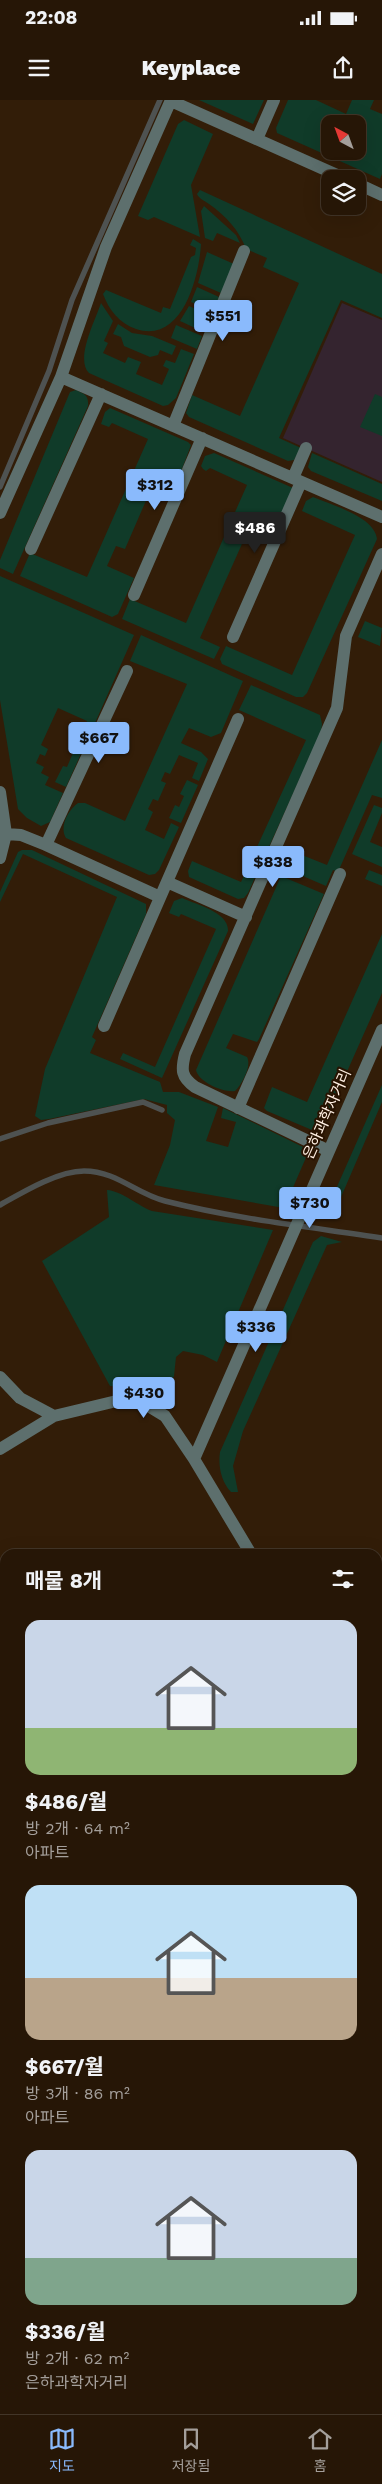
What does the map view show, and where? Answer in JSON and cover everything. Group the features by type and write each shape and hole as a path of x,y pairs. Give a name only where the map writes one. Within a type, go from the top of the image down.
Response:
{"street":[{"path":"0,513 61,377 106,247 171,100 326,170"},
{"path":"257,139 274,100"},
{"path":"366,188 382,195"},
{"path":"173,426 244,251"},
{"path":"61,377 382,517"},
{"path":"31,550 101,394"},
{"path":"134,595 202,438"},
{"path":"233,637 297,480 306,448"},
{"path":"329,1151 195,1087 185,1080 181,1069 185,1054 337,708 346,636 382,554"},
{"path":"46,845 127,671"},
{"path":"104,1026 238,719"},
{"path":"0,792 6,834 0,858"},
{"path":"6,834 21,835 46,845 160,897"},
{"path":"238,1108 340,874"},
{"path":"167,882 246,917"},
{"name":"은하과학자거리","path":"194,1459 382,1030"},
{"path":"0,1377 20,1398 54,1416"},
{"path":"0,1449 54,1416 124,1398 142,1402 165,1416 194,1459 248,1549"}],"shaded area":[{"path":"342,303 382,320 382,482 283,438"}],"green space":[{"path":"199,100 264,100 253,124"},
{"path":"288,100 316,100 346,114 352,100 374,100 370,109 382,114 382,174 380,179 366,173 366,170 360,170 337,160 366,160 366,115 321,115 321,153 277,133 276,128"},
{"path":"184,120 213,134 191,185 200,237 154,217 148,220 138,216 178,124"},
{"path":"200,190 382,274 382,318 341,300 279,438 301,448 294,460 288,461 189,417 186,413 192,395 240,416 299,283 263,267 267,258 246,249 240,236 231,224 221,213 198,196 197,194"},
{"path":"204,206 236,235 240,243 217,233 213,241 205,238 201,211"},
{"path":"193,239 201,244 200,258 192,290 176,318 165,327 152,331 136,329 120,320 105,300 103,294 106,290 161,313 163,307 170,309 191,257 195,255 196,248 190,245"},
{"path":"207,252 234,264 221,293 198,283"},
{"path":"197,287 219,297 213,311 191,302"},
{"path":"101,303 113,321 104,341 108,343 103,353 125,363 128,357 141,362 136,374 162,385 169,369 163,366 166,360 175,363 181,349 194,354 176,398 168,405 163,406 89,373 85,367 85,349"},
{"path":"189,306 211,316 204,332 180,321"},
{"path":"118,324 132,333 152,336 176,346 172,355 160,350 158,355 150,357 124,346 121,337 113,334"},
{"path":"176,325 202,336 197,349 171,338"},
{"path":"76,390 87,397 88,406 13,574 0,568 0,560 70,392"},
{"path":"375,394 382,397 382,436 360,427"},
{"path":"110,408 191,445 177,482 149,470 140,491 148,496 125,549 116,546 107,566 134,578 118,614 112,617 20,576 30,553 87,577 148,439 112,423 109,427 101,424 105,412"},
{"path":"214,453 293,488 276,526 254,517 200,638 220,647 214,659 122,619 130,599 186,623 247,485 210,468 206,471 203,469 201,466 205,456"},
{"path":"312,453 382,484 382,501 311,471 308,467"},
{"path":"313,497 361,518 369,524 377,539 307,693 303,697 296,697 222,664 220,659 226,646 292,675 355,535 302,511 306,501"},
{"path":"0,576 134,635 91,732 84,729 87,721 58,708 41,745 48,749 45,756 40,754 36,763 44,767 41,773 49,777 45,785 63,793 50,822 41,826 27,818 18,809 0,700"},
{"path":"365,621 382,628 380,646 358,637"},
{"path":"141,635 243,681 221,733 211,737 189,728 181,743 201,752 208,759 199,781 192,778 198,763 179,755 170,774 165,772 161,781 166,783 158,801 153,799 148,809 153,812 145,830 164,839 171,823 179,827 159,870 155,874 149,875 66,838 64,834 64,824 68,814 78,803 85,803 125,821 187,684 130,661"},
{"path":"251,685 320,715 322,724 321,732 248,893 244,898 238,899 189,877 188,871 192,861 241,882 306,740 239,710"},
{"path":"81,734 88,738 66,787 55,782 63,766 67,767"},
{"path":"382,740 382,798 372,795 338,872 333,870 326,886 284,868 292,851 327,865"},
{"path":"187,780 198,785 181,823 169,818 175,805 179,807 184,796 180,794"},
{"path":"374,805 382,808 382,813 370,842 382,847 382,867 352,854"},
{"path":"32,850 146,904 146,914 92,1037 96,1040 90,1053 160,1082 163,1092 179,1092 218,1107 206,1141 228,1147 236,1122 221,1118 223,1108 305,1148 308,1153 284,1208 154,1185 170,1145 175,1120 167,1113 167,1105 144,1099 49,1119 41,1120 35,1116 45,1069 117,897 23,854 0,902 0,892 18,852"},
{"path":"369,870 382,875 382,886 365,879"},
{"path":"281,876 324,894 259,1039 257,1042 233,1034 226,1048 247,1057 248,1065 241,1084 235,1091 225,1090 212,1086 201,1079 196,1070"},
{"path":"182,898 218,914 227,924 228,931 162,1078 120,1059 123,1053 155,1067 216,929 181,914 179,917 169,913 174,901"},
{"path":"382,934 382,993 321,1130 312,1130 267,1111 264,1108 272,1087 307,1102"},
{"path":"382,1085 382,1102 332,1218 324,1216"},
{"path":"107,1190 118,1193 152,1211 273,1230 217,1362 203,1355 183,1351 176,1357 174,1376 162,1400 128,1387 110,1386 42,1261 109,1217"},
{"path":"321,1236 342,1242 327,1245 243,1431 233,1466 238,1492 231,1492 221,1473 219,1463 220,1452 313,1242"}],"waterway":[{"path":"0,487 49,371 72,300 160,100"},
{"path":"0,1139 48,1123 143,1102 162,1110"},
{"path":"0,1205 41,1183 63,1174 84,1171 96,1172 165,1201 219,1213 382,1238"}]}
